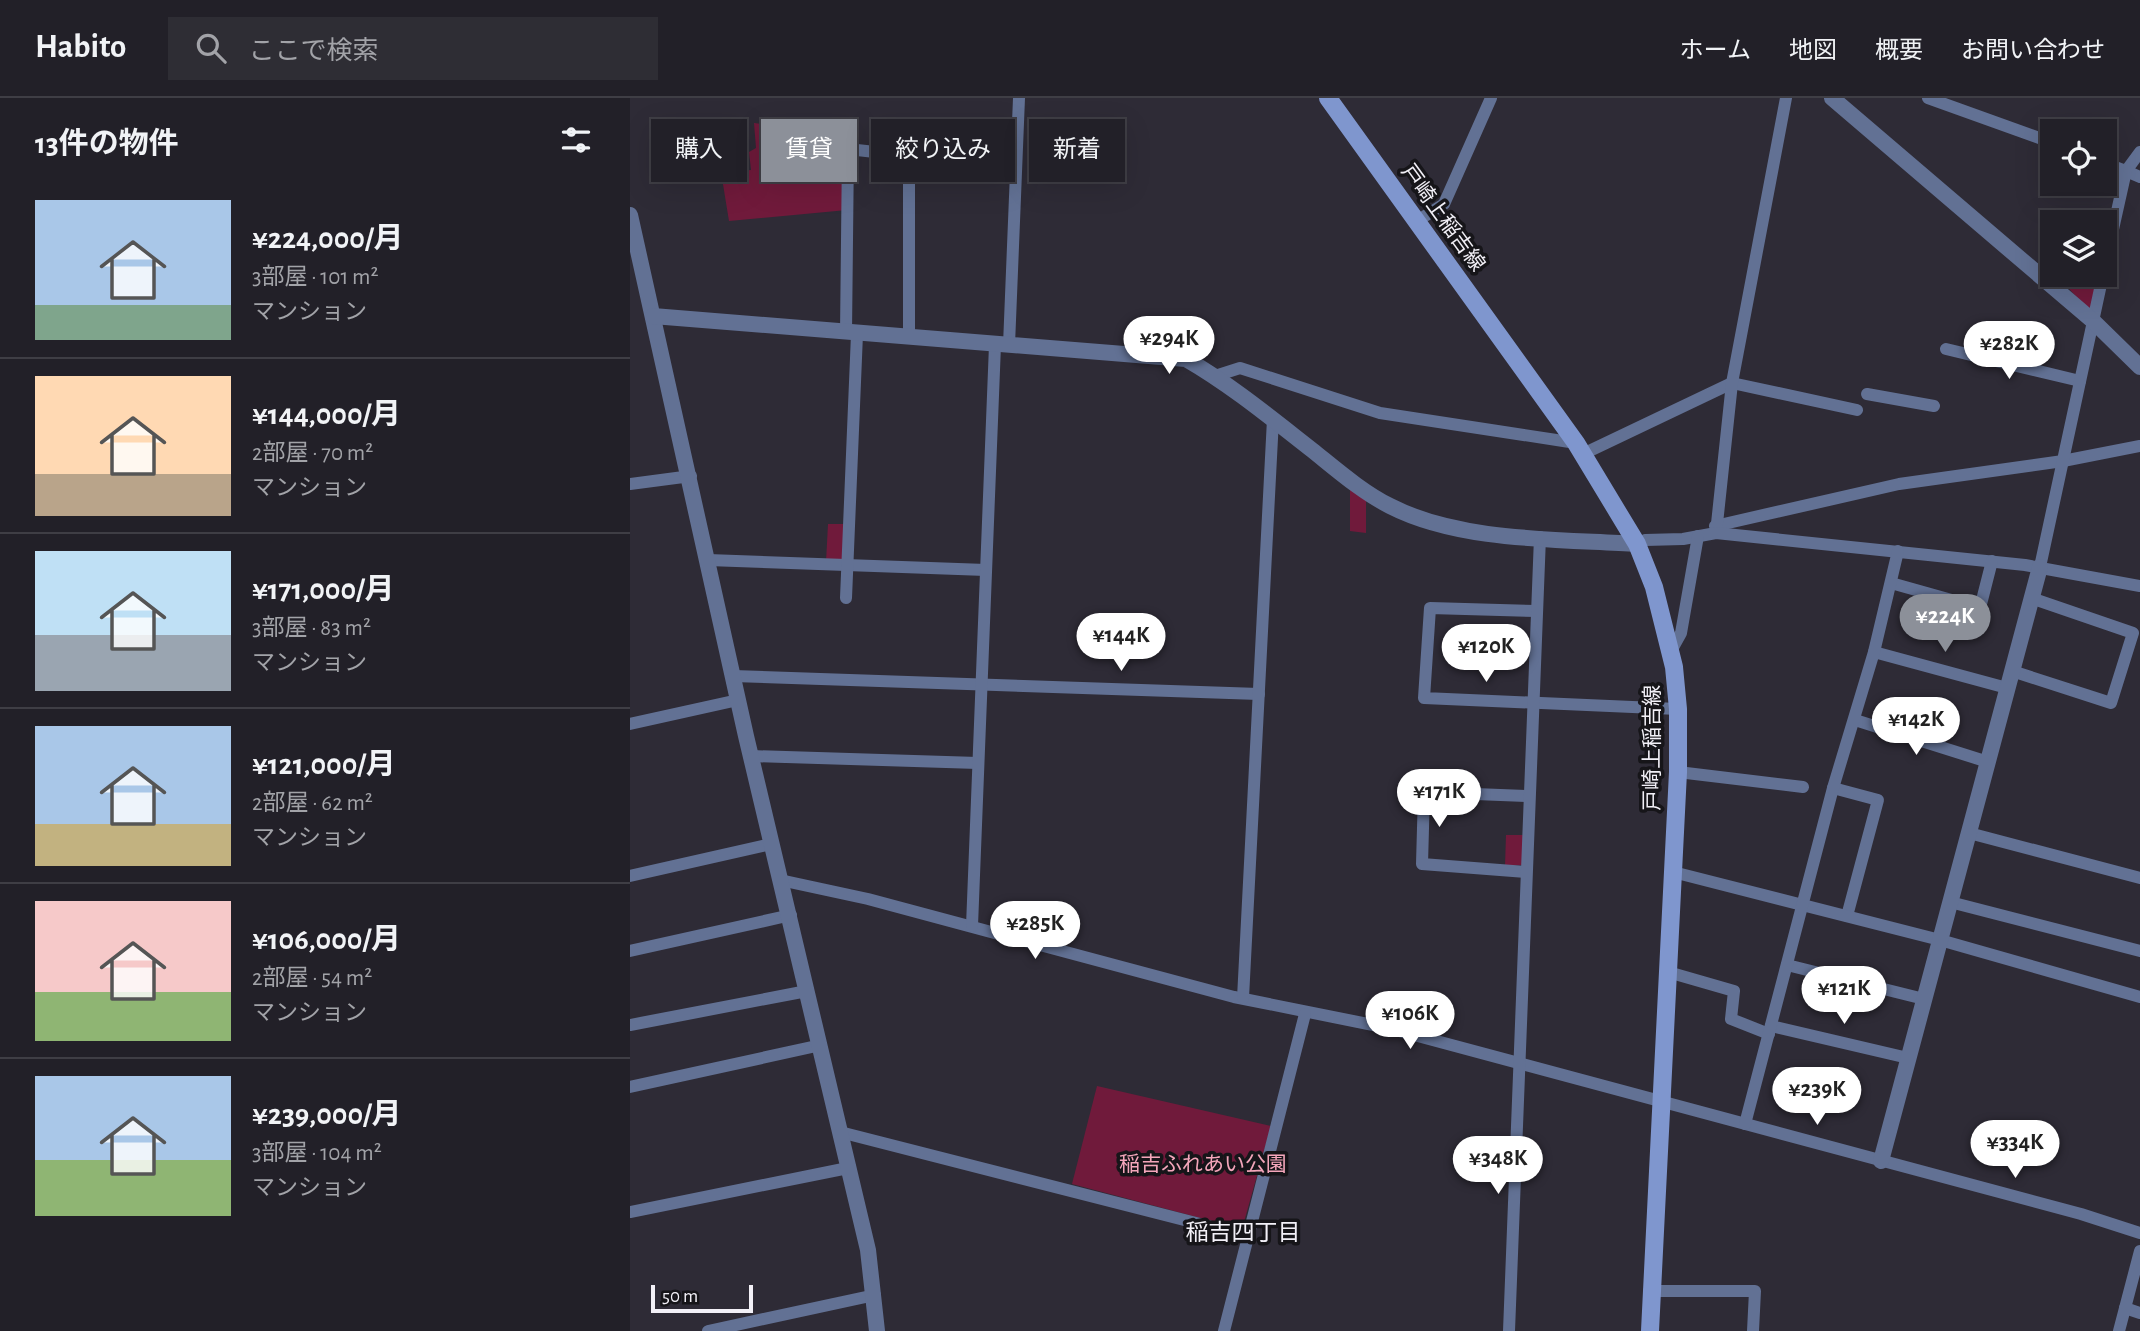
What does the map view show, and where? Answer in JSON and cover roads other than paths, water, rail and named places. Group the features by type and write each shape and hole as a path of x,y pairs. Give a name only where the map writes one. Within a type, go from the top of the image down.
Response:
{"main road":[{"name":"戸崎上稲吉線","path":"1328,98 1580,448 1637,544 1654,587 1671,651 1678,709 1678,772 1649,1291 1650,1331"}],"street":[{"path":"972,926 986,570 1019,98"},
{"path":"1417,221 1444,205 1491,98"},
{"path":"1715,529 1732,383 1786,98"},
{"path":"1832,98 2093,321 2140,367"},
{"path":"1928,98 2040,138"},
{"path":"2117,211 2126,171 2140,152"},
{"path":"2117,168 2140,177"},
{"path":"846,598 851,333 849,182"},
{"path":"909,182 909,338"},
{"path":"630,215 637,282 653,316 691,476 738,700 848,1168 875,1294 877,1331"},
{"path":"1881,1161 2040,567 2100,287"},
{"path":"653,316 1186,359 1215,376 1356,485 1389,506 1422,520 1456,528 1540,537 1637,544 1644,540 1698,536 1715,529 1899,484 2063,461 2140,446"},
{"path":"1946,349 2080,381"},
{"path":"1215,376 1240,368 1380,413 1580,448 1732,383 1857,410"},
{"path":"1867,394 1934,407"},
{"path":"1243,998 1273,419"},
{"path":"630,484 691,476"},
{"path":"1715,529 2040,567 2140,586"},
{"path":"1671,651 1681,633 1698,536"},
{"path":"1509,1331 1540,537"},
{"path":"1745,1124 1833,789 1874,652 1898,551"},
{"path":"708,561 986,570"},
{"path":"1891,583 1980,608 1993,561"},
{"path":"2012,671 2111,703 2133,633 2031,598"},
{"path":"1537,611 1430,608 1424,698 1678,709"},
{"path":"1874,652 2007,688"},
{"path":"733,676 1259,694"},
{"path":"630,724 738,700"},
{"path":"1855,720 1988,762"},
{"path":"751,756 978,763"},
{"path":"1678,772 1802,787"},
{"path":"1833,789 1878,800 1847,916"},
{"path":"1526,872 1422,864 1424,792 1529,796"},
{"path":"1969,833 2140,878"},
{"path":"630,876 771,844"},
{"path":"1673,872 1940,940 2140,997"},
{"path":"780,880 868,898 1305,1014 1388,1028 2140,1233"},
{"path":"1950,902 2140,951"},
{"path":"630,951 790,915"},
{"path":"1787,965 1924,999"},
{"path":"1668,972 1734,991 1731,1019 1770,1030 1908,1058"},
{"path":"630,1025 807,991"},
{"path":"1224,1331 1305,1014"},
{"path":"630,1087 821,1045"},
{"path":"839,1132 1247,1236"},
{"path":"630,1212 848,1168"},
{"path":"2119,1331 2140,1251"},
{"path":"1649,1291 1755,1291 1754,1331"},
{"path":"708,1331 875,1294"},
{"path":"2125,1308 2140,1313"}],"district":[{"name":"稲吉四丁目","path":"1243,1233"}],"park label":[{"name":"稲吉ふれあい公園","path":"1203,1164"}]}
